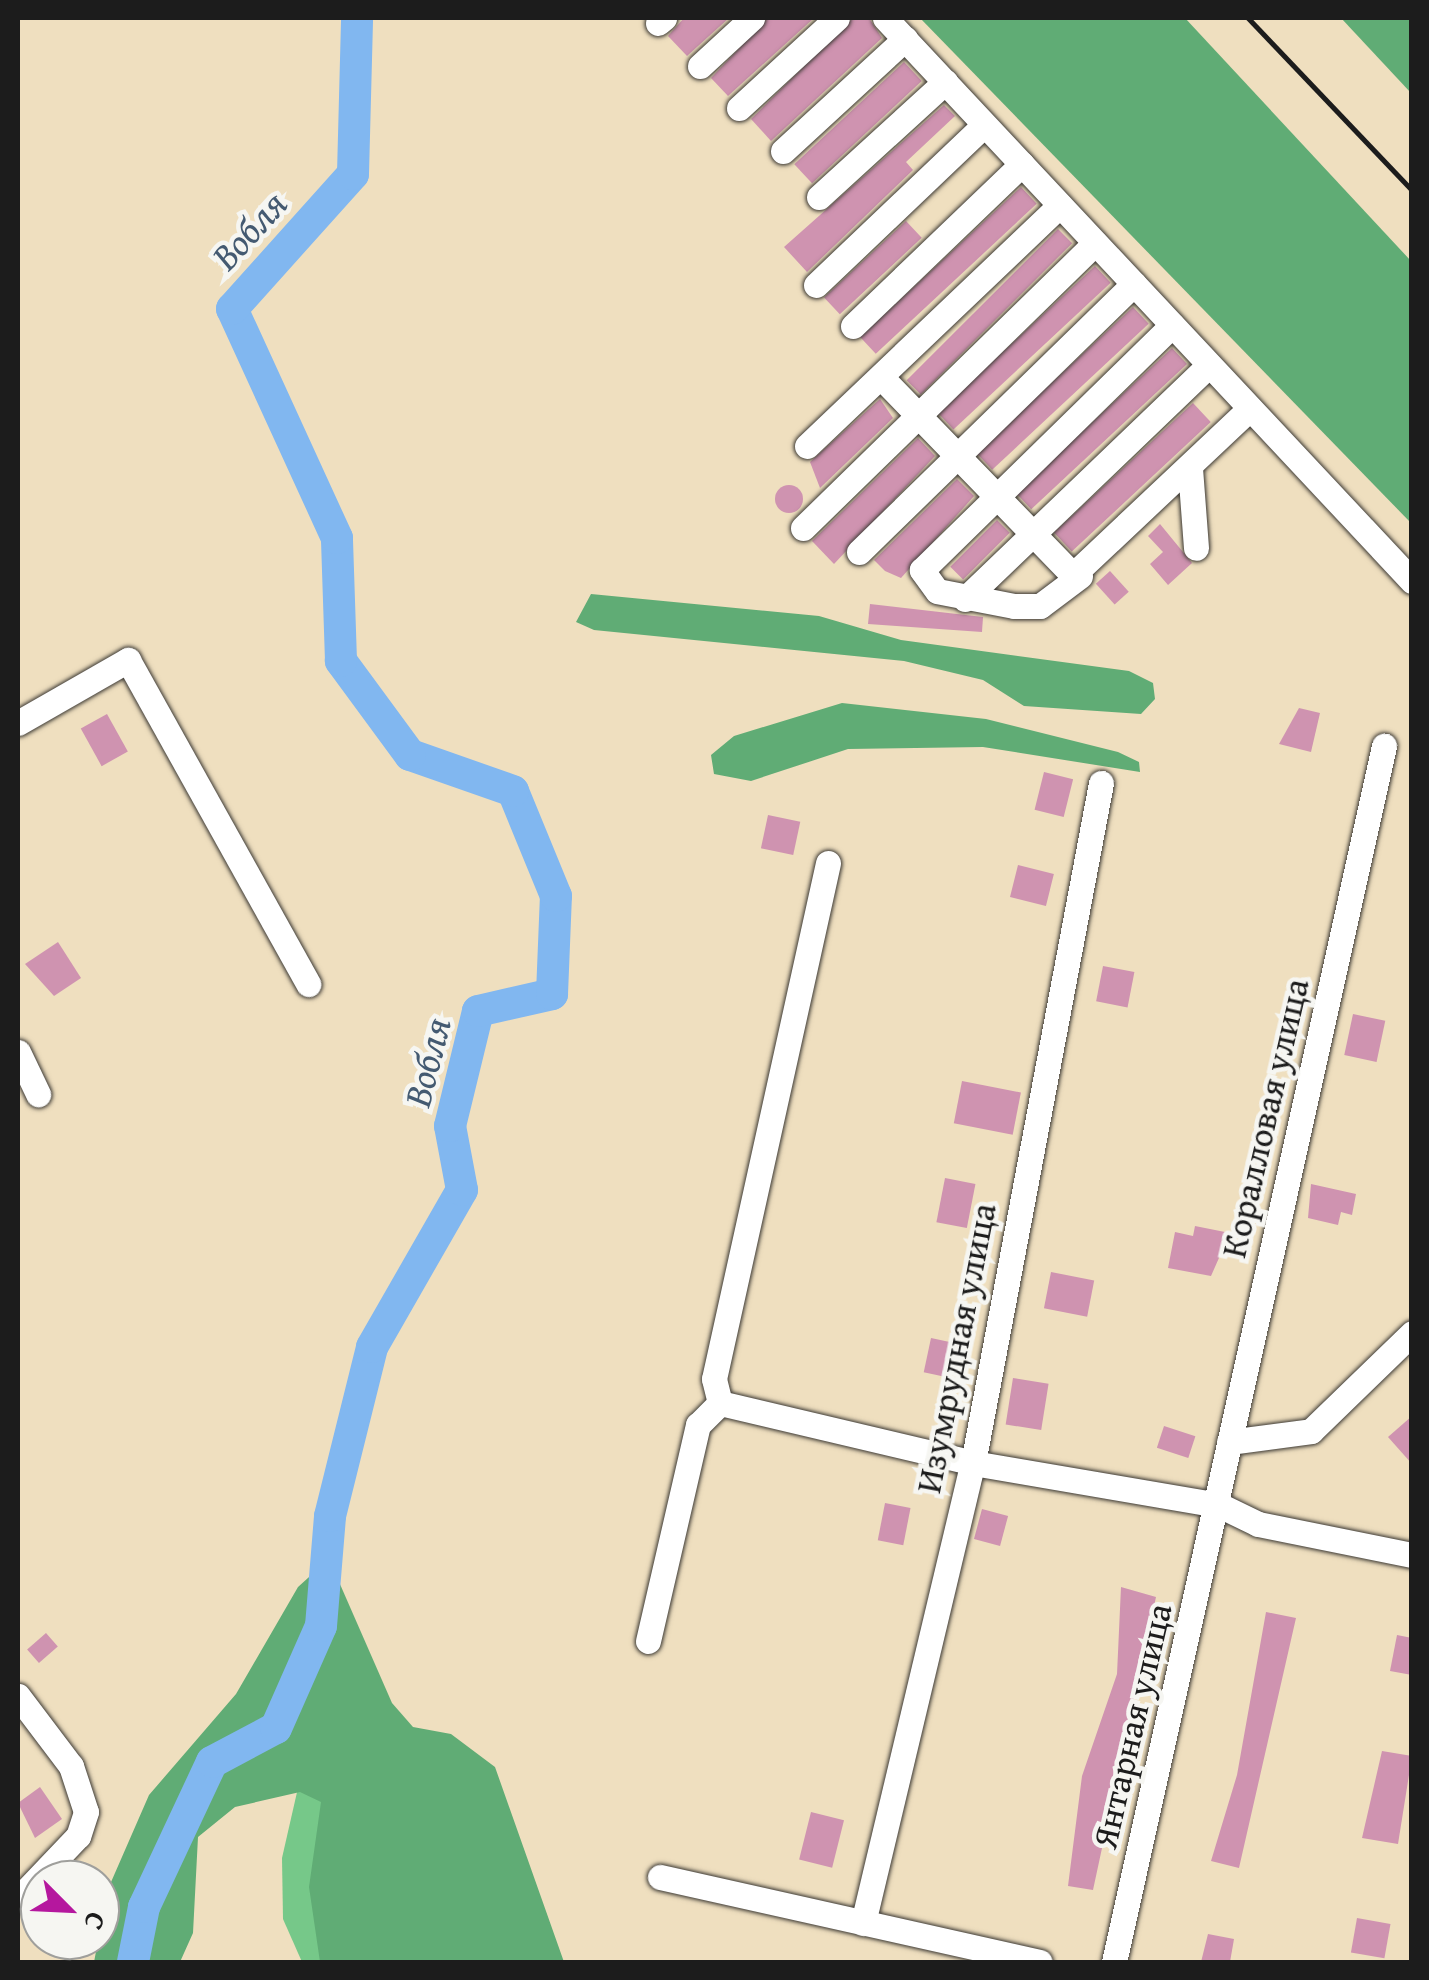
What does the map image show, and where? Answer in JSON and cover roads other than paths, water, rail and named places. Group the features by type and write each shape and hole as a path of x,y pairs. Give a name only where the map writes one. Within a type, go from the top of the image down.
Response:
{"street":[{"path":"700,66 752,18"},
{"path":"739,108 838,18"},
{"path":"885,18 1412,582"},
{"path":"783,151 905,39"},
{"path":"819,197 945,82"},
{"path":"816,285 984,124"},
{"path":"853,326 1022,164"},
{"path":"807,446 1060,205"},
{"path":"803,528 1095,242"},
{"path":"859,552 1134,284"},
{"path":"1172,325 922,570 936,591 965,599 1040,606 1080,576 1250,408"},
{"path":"965,599 1037,534 1209,364"},
{"path":"881,377 1037,534 1060,571 1080,576"},
{"path":"1190,468 1196,548"},
{"path":"18,724 128,660 308,984"},
{"name":"Коралловая улица","path":"1219,1505 1229,1442 1384,746"},
{"name":"Изумрудная улица","path":"863,1923 973,1463 1102,784"},
{"path":"720,1403 714,1379 828,863"},
{"path":"18,1052 38,1094"},
{"path":"1229,1442 1312,1431 1412,1333"},
{"path":"720,1403 973,1463 1219,1505 1258,1524 1412,1556"},
{"path":"648,1641 698,1425 720,1403"},
{"name":"Янтарная улица","path":"1114,1962 1219,1505"},
{"path":"18,1696 72,1766 86,1812 78,1836 18,1899"},
{"path":"660,1877 1040,1962"}],"waterway":[{"name":"Вобля","path":"133,1962 144,1907 212,1762 276,1728 321,1626 330,1516 372,1347 462,1190 450,1126 478,1011 552,994 556,896 513,791 410,755 341,661 337,538 232,309 353,174 357,18"}],"railway":[{"path":"1248,18 1412,190"}]}
